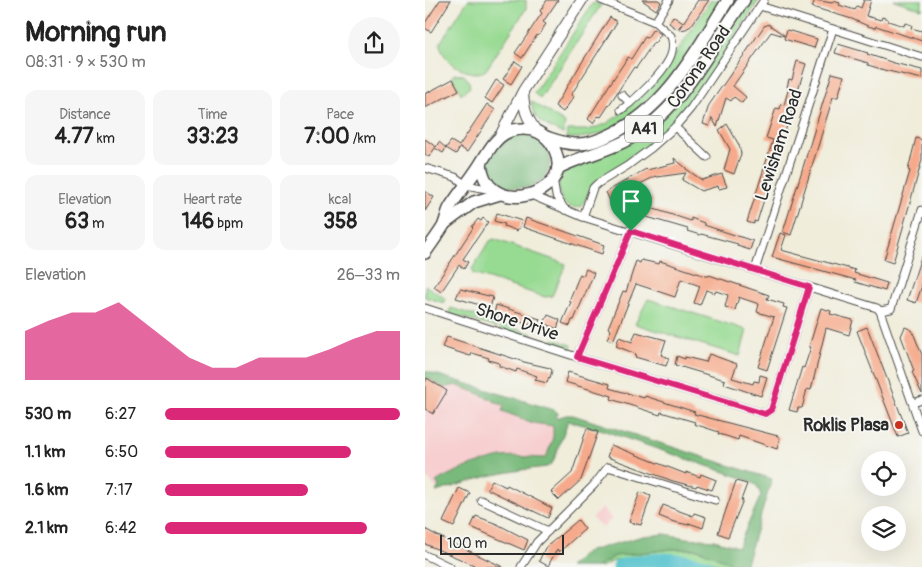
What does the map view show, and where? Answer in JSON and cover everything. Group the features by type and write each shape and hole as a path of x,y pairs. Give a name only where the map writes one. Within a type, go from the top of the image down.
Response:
{"highway":[{"name":"A41","path":"499,138 508,132 519,129 541,134 569,144 590,143 618,131 654,106 670,89 728,0"},
{"name":"A41","path":"531,195 547,184 556,173 572,161 604,151 629,139 668,111 689,84 744,0"},
{"path":"541,134 557,153 556,173"},
{"path":"425,254 444,224 449,208 499,138"},
{"path":"481,163 483,177 496,192"},
{"path":"444,224 474,202 496,192 519,197 531,195"}],"main road":[{"path":"499,138 523,91 582,0"},
{"path":"523,91 527,119 541,134"}],"street":[{"path":"601,0 655,22 671,36 673,48 671,56 653,80 621,110"},
{"path":"655,22 669,0"},
{"path":"762,3 833,29 922,57"},
{"name":"Corona Road","path":"583,217 593,188 643,155 675,127 691,108 762,3"},
{"name":"Lewisham Road","path":"755,270 833,29"},
{"path":"622,95 630,103"},
{"name":"Corona Road","path":"675,127 707,156"},
{"path":"425,168 455,177 466,185 496,192"},
{"path":"556,173 556,196 565,210"},
{"path":"531,195 583,217 877,308 880,311 922,430"},
{"path":"880,311 891,309 922,210"},
{"path":"577,357 631,231"},
{"name":"Shore Drive","path":"425,308 577,357 765,414 771,410 809,287"},
{"path":"913,404 922,400"},
{"path":"521,567 537,542 594,485 608,466 715,500"},
{"path":"481,500 548,531"},
{"path":"425,555 450,567"}],"shaded area":[{"path":"427,378 444,388 456,385 480,394 504,406 503,411 533,423 553,426 553,437 546,458 503,457 445,476 437,489 428,479 425,480 425,382"},
{"path":"602,508 612,519 602,528 592,518"}],"green space":[{"path":"468,0 526,0 526,9 486,70 480,73 472,73 457,67 445,56 440,43"},
{"path":"711,0 723,0 678,68 640,110 618,126 594,135 567,138 568,130 588,130 606,124 622,113 655,83"},
{"path":"749,0 759,0 693,101 672,125 654,142 593,183 582,206 568,206 559,191 560,177 563,171 651,129"},
{"path":"894,0 922,0 922,9"},
{"path":"592,4 601,5 540,99 534,93"},
{"path":"455,74 464,75 469,82 470,87 461,94 452,76"},
{"path":"531,101 565,123 563,134 541,122 534,114"},
{"path":"517,134 532,135 547,147 550,161 549,168 541,181 531,187 496,186 487,177 488,161 500,145 508,138"},
{"path":"494,239 566,264 552,296 545,297 473,274 472,269 490,241"},
{"path":"425,285 446,299 444,303 425,297"},
{"path":"648,299 747,330 740,356 635,324"},
{"path":"451,308 499,323 497,328 451,314 449,312"},
{"path":"502,324 533,334 532,339 500,329"},
{"path":"553,339 572,345 570,351 552,344"},
{"path":"425,371 554,410 558,413 556,418 573,415 772,479 745,567 736,567 729,562 698,549 672,549 615,556 597,567 569,567 586,552 643,536 665,534 714,540 738,547 761,495 757,486 748,480 599,429 568,421 553,462 547,467 488,476 436,492 439,486 436,482 459,470 477,464 507,456 546,458 553,437 553,426 533,423 502,411 504,406 456,385 444,388 428,378 425,382"},
{"path":"672,549 698,549 730,562 736,567 724,567 708,560 683,555 656,554 614,561 597,567 615,556"}],"building":[{"path":"440,0 451,0 431,32 425,28 425,23"},
{"path":"547,0 558,0 543,22 546,24 522,58 515,53 542,13 540,11"},
{"path":"642,0 658,0 661,2 656,10"},
{"path":"698,0 709,0 691,26 679,30 682,24 677,29 669,23 673,16 683,23"},
{"path":"815,0 832,3 833,1 855,10 857,6 861,8 864,0 871,0 866,16 881,20 882,17 904,26 905,23 912,25 911,28 922,31 922,41 876,26 875,28 868,26 812,7"},
{"path":"610,17 617,22 571,95 574,97 563,112 555,106"},
{"path":"768,24 784,36 771,32 733,86 746,97 742,103 734,97 731,101 726,98 717,127 712,118 709,126 703,124 709,105 765,25"},
{"path":"653,29 661,34 636,68 634,67 601,117 598,116 593,123 588,119 610,84 628,57 631,59 645,37 647,38"},
{"path":"787,30 817,39 814,48 784,39"},
{"path":"838,44 894,63 922,70 922,79 884,70 835,53"},
{"path":"515,61 522,66 511,84 503,79"},
{"path":"797,61 806,64 757,222 754,221 754,224 747,222 773,140 766,138 776,108 780,109 781,104 784,105 789,87 787,87 789,79 792,80"},
{"path":"832,73 844,76 838,97 833,97 791,235 783,232"},
{"path":"453,79 459,90 425,108 425,94"},
{"path":"496,80 504,85 492,103 485,98"},
{"path":"487,104 495,110 467,152 460,147 456,154 446,148 451,141 459,146"},
{"path":"727,124 739,145 741,154 734,174 724,170 730,149 719,130"},
{"path":"916,138 922,140 922,160 893,263 884,260 910,171 908,170"},
{"path":"425,139 436,147 439,142 446,148 443,153 435,148 429,157 425,154"},
{"path":"674,158 702,180 722,174 727,187 719,189 718,186 701,191 682,180 686,173 656,176 630,189 628,186 616,190 618,199 623,206 614,210 606,192 646,169 675,163"},
{"path":"425,191 434,197 425,211"},
{"path":"646,197 653,199 651,208 691,221 691,218 704,223 704,225 753,241 750,250 737,246 738,244 700,235 687,231 688,229 626,211 629,202 643,206"},
{"path":"497,213 522,221 519,229 517,231 504,226 505,224 494,221"},
{"path":"483,218 488,222 463,259 468,262 464,269 459,265 441,292 434,287 472,227 478,219 481,221"},
{"path":"526,218 604,245 602,254 523,227"},
{"path":"780,233 786,235 781,250 855,270 854,273 887,283 885,291 855,282 856,280 772,257"},
{"path":"921,257 922,286 916,303 907,300"},
{"path":"641,260 659,264 660,261 706,276 709,275 769,295 767,299 784,304 783,307 787,308 767,370 758,367 774,317 757,312 759,304 739,297 735,310 725,307 728,295 716,291 715,293 706,290 700,305 694,303 700,286 681,279 675,297 636,284 613,341 607,339 611,330 608,328 623,291 626,292 636,261 640,263"},
{"path":"586,269 594,273 570,326 562,323 580,274 583,276"},
{"path":"460,289 493,297 490,308 456,298"},
{"path":"496,305 540,319 537,327 494,314"},
{"path":"821,308 831,311 830,314 853,320 849,335 826,328 811,390 807,389 802,408 798,408 797,412 789,410 802,367 804,368 811,347 809,347"},
{"path":"548,315 560,320 557,329 544,323"},
{"path":"867,327 908,433 898,437 857,331"},
{"path":"905,327 912,330 922,355 922,394 912,372 914,371 901,336"},
{"path":"636,332 666,340 661,355 669,358 666,366 635,357 636,354 616,346 619,337 632,342"},
{"path":"447,337 524,362 550,368 552,370 550,378 547,383 535,380 537,376 517,369 516,372 499,366 499,363 488,360 489,358 472,353 471,356 442,347"},
{"path":"709,354 737,364 732,378 753,384 754,381 759,382 760,375 767,377 761,396 724,384 725,380 675,365 677,356 706,362"},
{"path":"568,372 610,384 609,388 644,398 645,396 695,412 694,414 778,436 780,438 777,449 739,436 738,440 718,434 719,432 694,424 695,422 661,412 660,415 611,399 612,396 565,382"},
{"path":"427,378 447,391 433,414 425,409 425,382"},
{"path":"587,428 598,432 581,480 559,500 551,492 572,473"},
{"path":"611,445 686,474 686,472 700,477 701,474 716,480 712,490 673,481 607,457"},
{"path":"492,480 506,487 507,485 552,508 548,518 487,489"},
{"path":"736,481 747,484 741,500 743,500 728,537 718,533"},
{"path":"459,488 470,493 454,527 443,522"},
{"path":"640,492 651,496 641,525 629,522"},
{"path":"663,505 693,516 694,513 706,517 703,528 689,523 689,525 674,522 659,516"},
{"path":"476,516 497,524 528,540 524,550 471,527"},
{"path":"578,520 585,529 559,552 557,549 548,566 539,561 545,548"},
{"path":"425,529 503,567 473,567 474,565 425,544"}],"waterway":[{"path":"620,567 641,562 663,560 686,562 707,567"}],"place":[{"name":"Roklis Plasa","path":"899,425"}],"route":[{"path":"631,231 809,287 769,413 765,414 577,357 631,231"}]}
